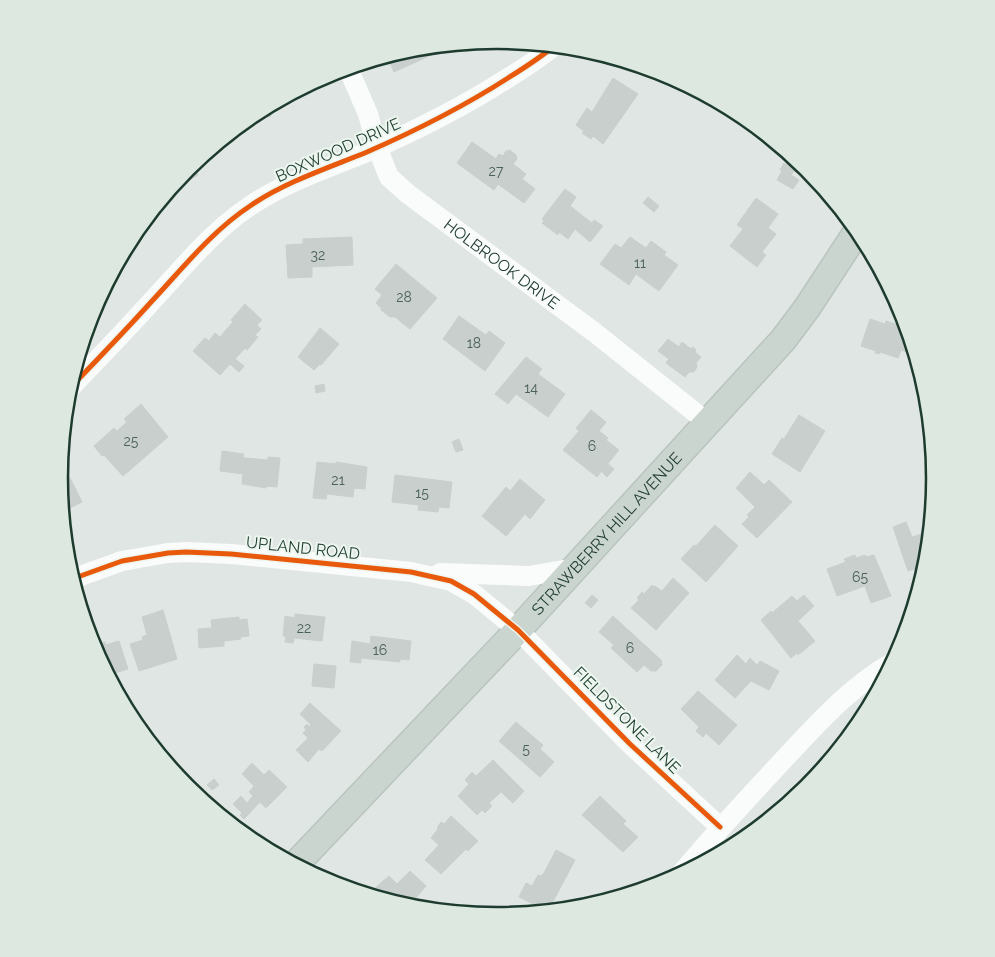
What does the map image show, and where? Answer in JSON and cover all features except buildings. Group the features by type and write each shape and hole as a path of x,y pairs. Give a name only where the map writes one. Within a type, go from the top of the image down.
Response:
{"main road":[{"name":"STRAWBERRY HILL AVENUE","path":"300,860 518,630 789,332 853,237"}],"street":[{"name":"BOXWOOD DRIVE","path":"80,378 222,227 249,206 272,192 377,148 442,116 486,92 546,51"},
{"name":"HOLBROOK DRIVE","path":"351,75 368,114 377,148 389,177 408,194 594,332 708,422"},
{"name":"UPLAND ROAD","path":"79,577 122,562 168,553 186,552 231,554 411,572 530,576 575,568"},
{"name":"UPLAND ROAD","path":"411,572 451,581 474,594 518,630"},
{"name":"FIELDSTONE LANE","path":"518,630 630,744 720,827"},
{"path":"690,863 720,827 844,698 865,679 884,668"}],"cycle path":[{"path":"80,378 198,250 250,206 263,197 292,183 367,152 439,118 491,89 547,52"},
{"path":"79,576 122,561 168,553 186,552 231,554 411,572 451,581 474,594 518,630 630,744 720,827"}]}
